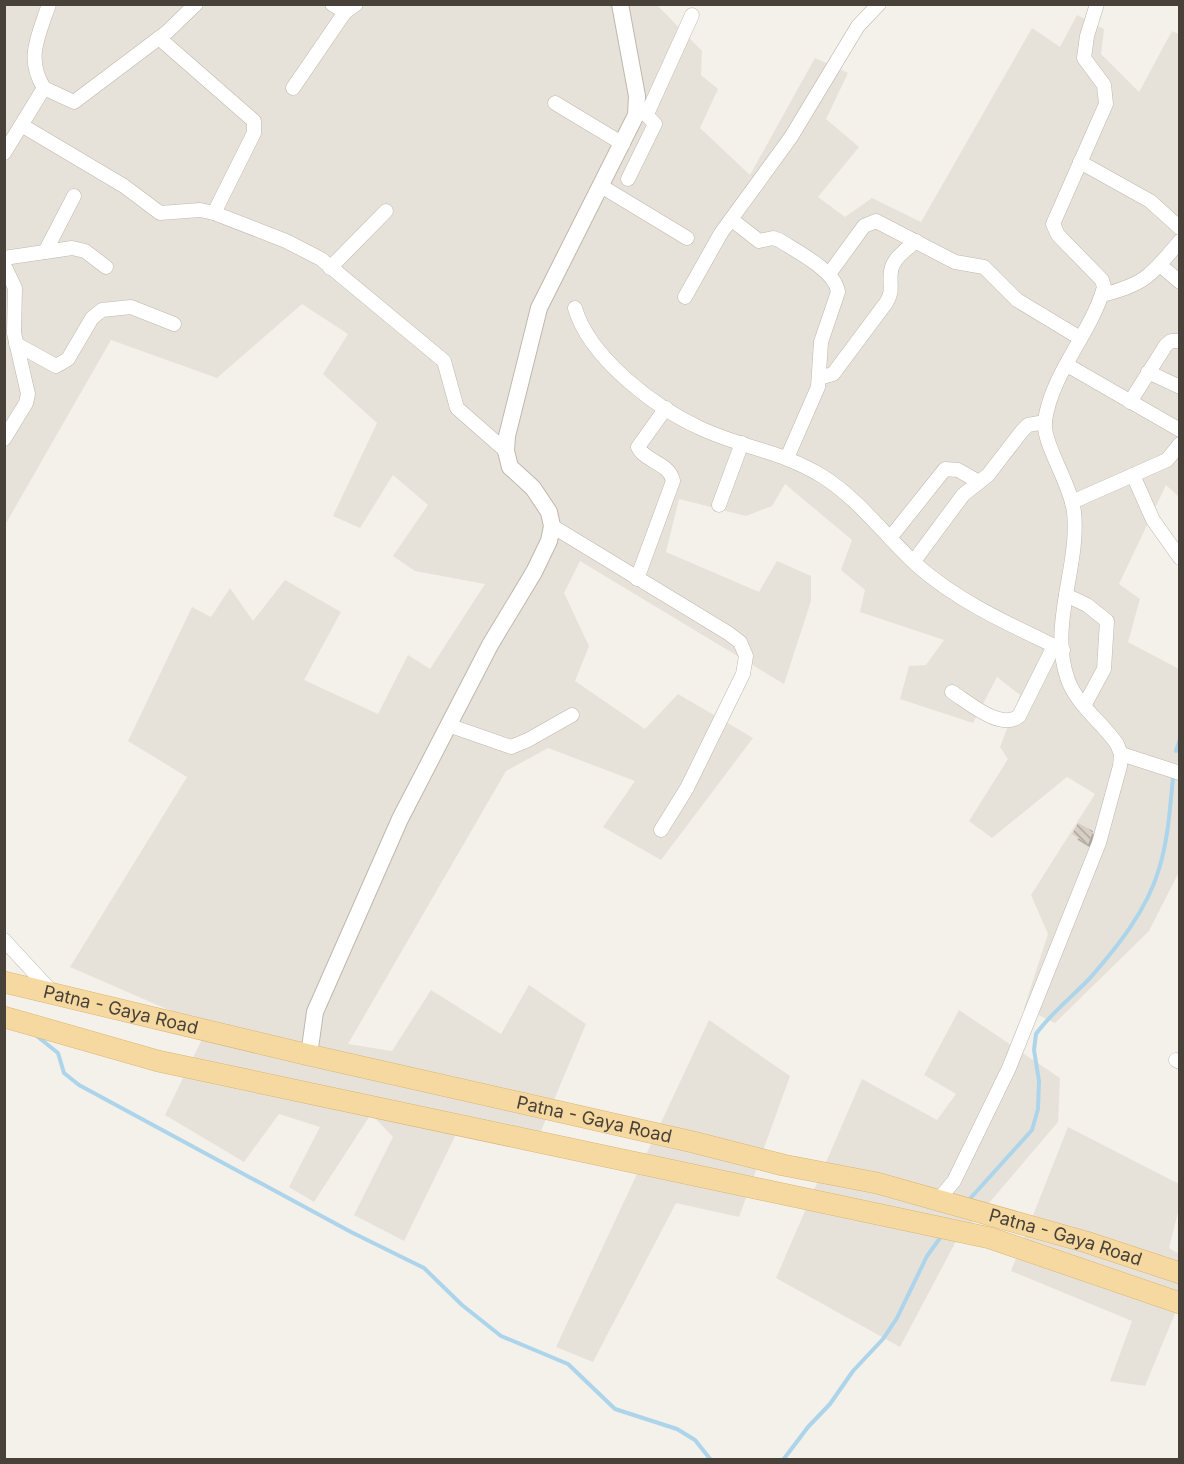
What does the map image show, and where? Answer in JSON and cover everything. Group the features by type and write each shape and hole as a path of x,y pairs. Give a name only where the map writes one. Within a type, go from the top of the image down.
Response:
{"main road":[{"name":"Patna - Gaya Road","path":"4,982 309,1055 681,1139 783,1165 877,1183 1086,1242 1179,1273"},
{"path":"4,1017 158,1060 990,1238 1179,1303"}],"street":[{"path":"49,4 33,61 36,76 44,88 74,102 159,38 196,4"},
{"path":"294,88 351,8 332,4"},
{"path":"620,4 642,110 653,120 653,130 628,179"},
{"path":"685,297 730,219 791,137 858,26 879,4"},
{"path":"938,1200 954,1181 1001,1086 1047,975 1099,843 1117,782 1121,754 1108,730 1084,706 1067,679 1059,648 1074,546 1072,502 1065,478 1051,446 1045,422 1067,365 1102,295 1102,280 1058,235 1053,224 1106,104 1104,86 1084,58 1097,4"},
{"path":"309,1055 315,1012 400,819 490,645 534,572 549,541 552,526 549,512 533,488 510,467 506,451 512,410 536,316 633,124 692,15"},
{"path":"159,38 254,121 254,133 214,213"},
{"path":"4,153 23,126 44,88"},
{"path":"555,104 623,144"},
{"path":"23,126 124,186 160,213 200,210 214,213 286,240 321,260 444,361 457,408 506,451"},
{"path":"1080,162 1150,201 1179,228"},
{"path":"602,186 687,238"},
{"path":"45,252 74,196"},
{"path":"330,268 386,211"},
{"path":"730,219 759,241 773,238 779,240 829,274 837,285 838,292 821,342 819,378 813,399 787,458"},
{"path":"829,274 868,222 885,224 955,262 984,267 1017,300 1080,338"},
{"path":"1102,295 1133,287 1160,265 1179,240"},
{"path":"819,378 833,374 886,303 891,294 891,271 895,262 916,241"},
{"path":"4,258 79,249 106,267"},
{"path":"4,265 8,283 15,288 13,318 16,344 28,394 26,403 4,439"},
{"path":"1160,265 1179,282"},
{"path":"16,344 56,366 68,359 92,318 102,310 131,307 174,324"},
{"path":"575,308 585,334 601,355 666,408 700,429 787,458 834,484 914,561 972,604 1059,648"},
{"path":"1130,402 1168,343 1179,341"},
{"path":"1067,365 1179,430"},
{"path":"1149,372 1179,387"},
{"path":"637,579 673,481 668,470 642,454 638,447 666,408"},
{"path":"914,561 963,495 979,482 1028,425 1045,422"},
{"path":"719,506 742,443"},
{"path":"1072,502 1167,460 1179,444"},
{"path":"890,538 945,469 958,470 979,482"},
{"path":"1133,475 1153,520 1179,558"},
{"path":"552,526 728,633 740,642 746,656 738,684 687,788 661,830"},
{"path":"1066,595 1087,605 1107,621 1104,669 1084,706"},
{"path":"952,692 991,716 1008,721 1014,720 1019,716 1059,648"},
{"path":"448,724 511,747 572,715"},
{"path":"1121,754 1179,773"},
{"path":"4,940 52,992"}],"shaded area":[{"path":"5,5 657,5 702,51 701,75 718,89 700,128 750,175 815,58 848,73 826,119 859,147 818,197 845,217 872,198 921,222 1032,28 1060,47 1077,15 1104,29 1101,54 1139,92 1172,31 1179,34 1179,497 1166,485 1119,584 1140,599 1128,642 1179,669 1179,872 1149,931 1055,1023 1024,1008 1048,934 1031,895 1095,794 1067,777 992,838 969,821 1008,759 1000,747 1020,695 997,677 973,723 900,699 909,666 926,665 944,640 860,612 865,590 841,570 852,540 785,484 772,506 746,516 679,499 666,552 759,592 777,561 811,576 811,601 784,684 580,561 564,593 589,646 575,681 645,729 678,694 753,738 661,860 603,827 635,781 548,748 506,771 348,1044 392,1051 431,990 501,1034 529,985 586,1024 535,1145 460,1126 404,1241 354,1215 393,1137 371,1114 314,1202 289,1187 320,1127 279,1114 244,1162 165,1115 208,1027 70,967 187,777 128,741 192,607 211,617 230,588 253,621 285,580 341,612 304,680 378,714 408,655 430,669 485,584 415,571 393,556 428,505 393,475 360,528 333,516 377,423 323,374 348,334 302,304 217,378 111,340 5,525"},
{"path":"959,1010 1060,1078 1058,1122 955,1243 900,1347 776,1278 862,1079 937,1120 956,1094 924,1075"},
{"path":"709,1020 790,1076 739,1217 676,1203 593,1362 556,1347"},
{"path":"1068,1127 1179,1184 1179,1208 1169,1248 1179,1254 1179,1304 1145,1386 1110,1381 1132,1321 1011,1271"}],"building":[{"path":"1078,823 1093,831 1088,844 1072,834"}],"waterway":[{"path":"1176,751 1180,739"},
{"path":"967,1202 1032,1130 1038,1109 1039,1081 1034,1050 1036,1034 1111,953 1147,899 1165,847 1173,778"},
{"path":"38,1037 58,1053 64,1073 79,1085 351,1232 424,1268 462,1305 501,1336 568,1364 615,1409 677,1429 695,1440 711,1460"},
{"path":"783,1460 808,1427 830,1404 853,1371 883,1339 897,1318 927,1256 943,1234"}]}
